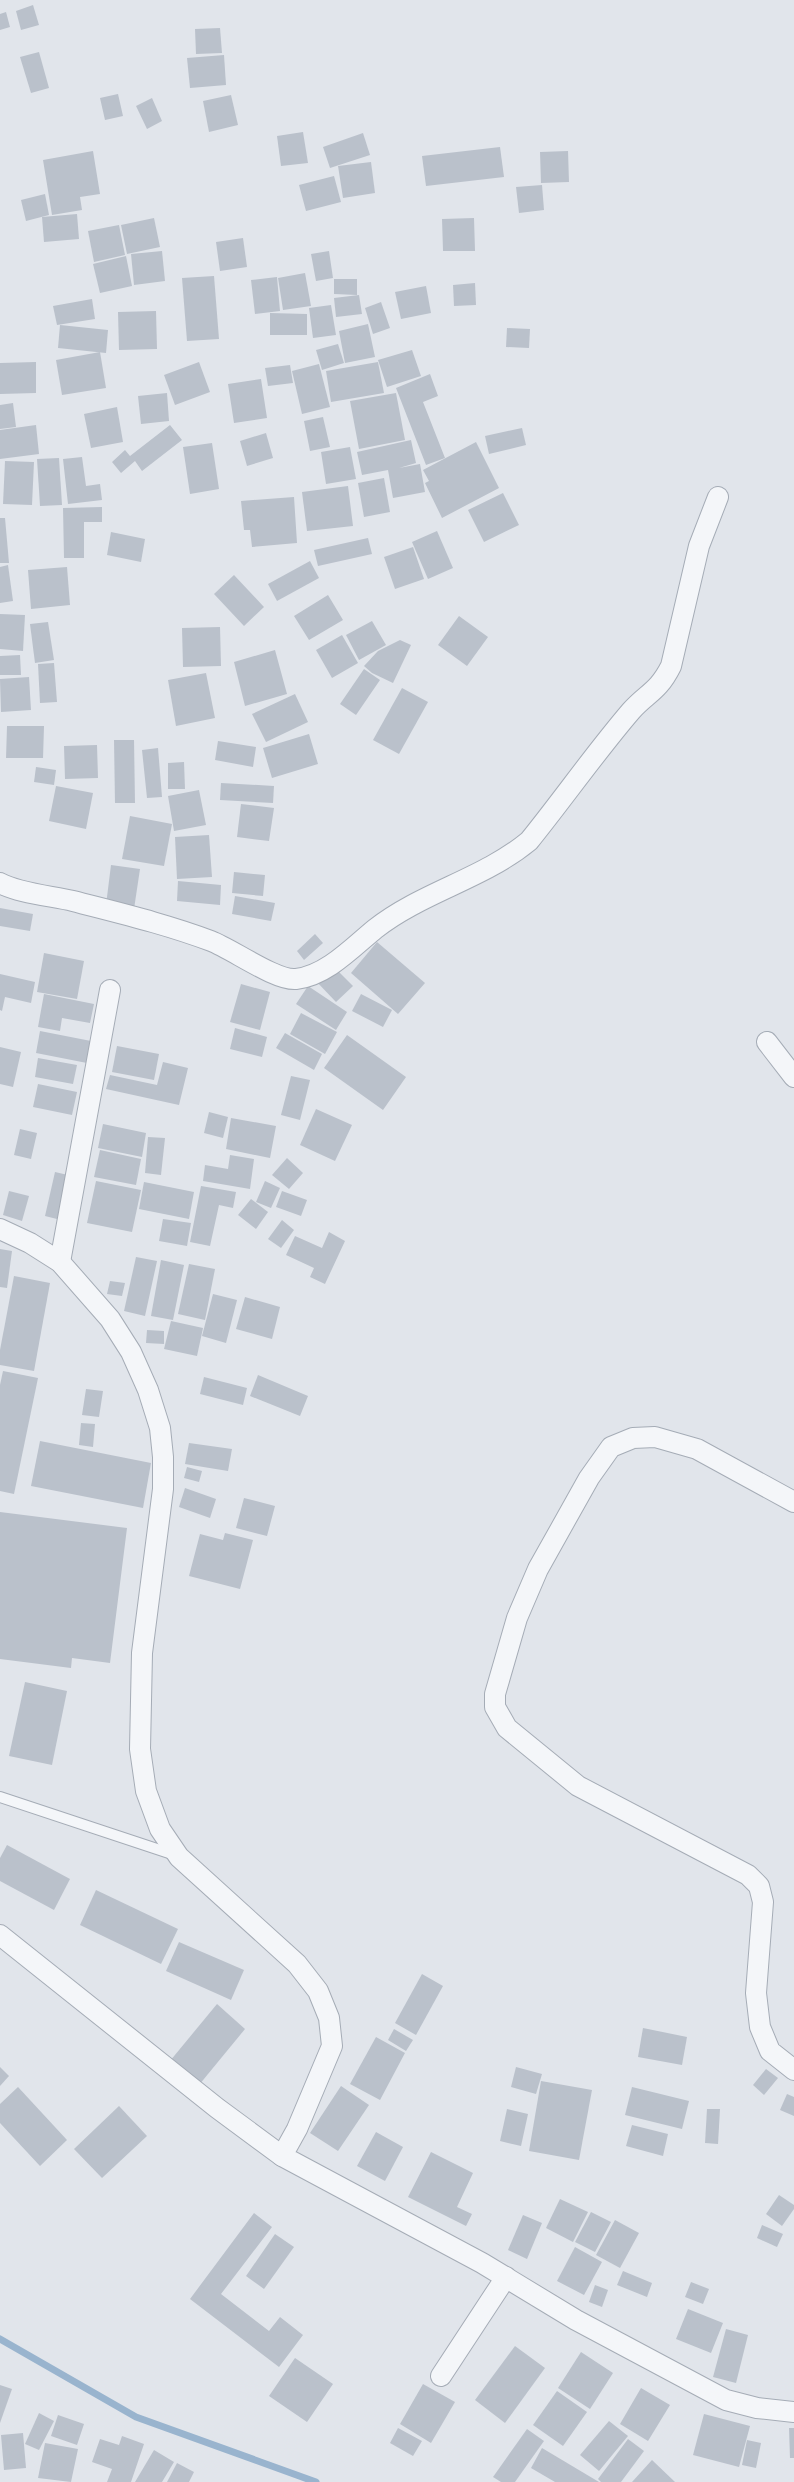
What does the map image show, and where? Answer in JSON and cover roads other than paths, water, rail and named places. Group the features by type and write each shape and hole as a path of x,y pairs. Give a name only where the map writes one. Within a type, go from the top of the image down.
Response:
{"street":[{"path":"0,882 144,920 212,941 275,973 294,979 310,976 346,954 377,927 510,857 529,842 632,710 657,688 665,678 671,666 699,546 718,497"},
{"path":"60,1262 110,990"},
{"path":"767,1042 794,1077"},
{"path":"0,1229 30,1243 60,1262 110,1319 132,1352 148,1390 160,1428 164,1457 163,1489 142,1653 140,1749 146,1791 160,1829 179,1856 296,1964 318,1991 329,2018 332,2046 297,2129 282,2156"},
{"path":"794,1502 696,1449 654,1437 633,1438 610,1447 589,1478 538,1569 517,1618 495,1694 495,1707 507,1728 578,1786 748,1876 759,1886 763,1902 756,1993 760,2027 770,2051 794,2070"},
{"path":"0,1935 217,2108 282,2156 506,2278 576,2320 726,2400 756,2408 794,2412"},
{"path":"441,2376 506,2278"}],"lane":[{"path":"0,1798 179,1856"}],"waterway":[{"path":"0,2339 136,2417 316,2482"}]}
